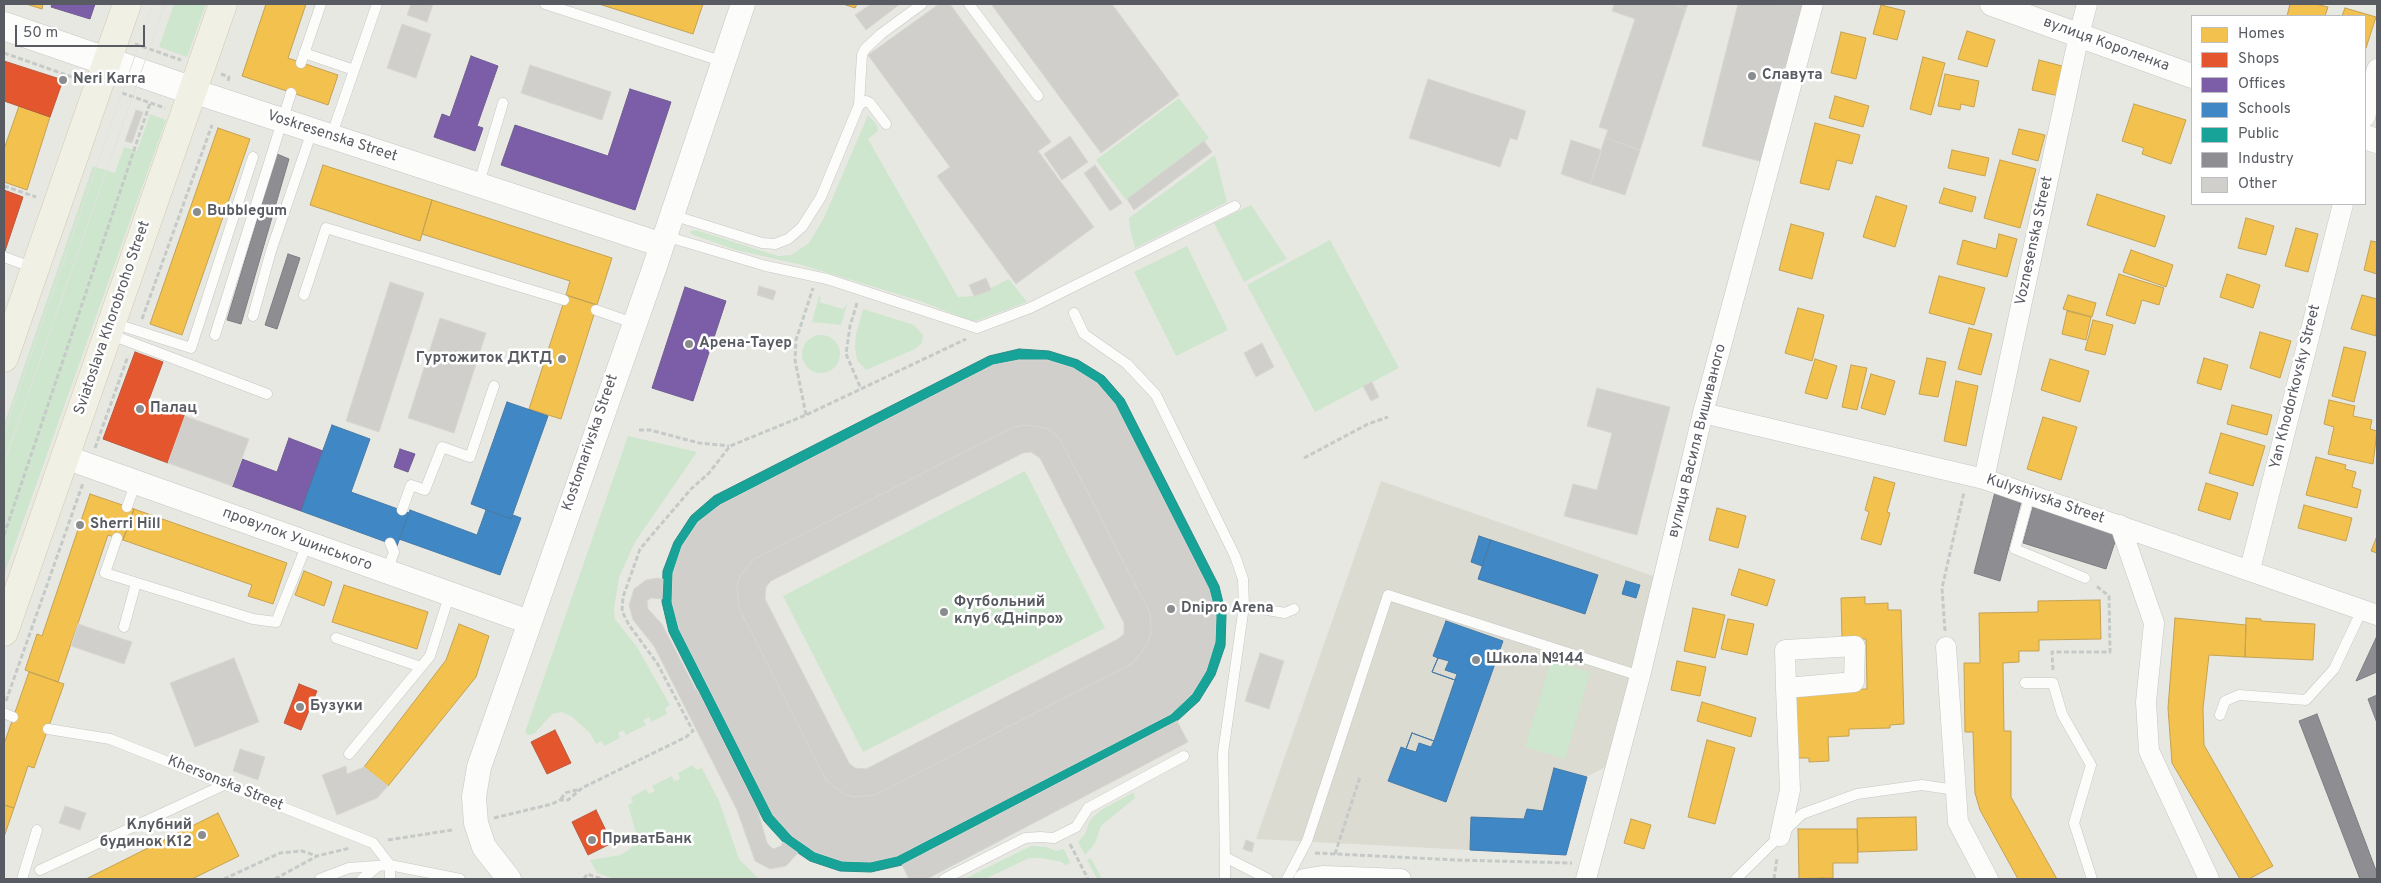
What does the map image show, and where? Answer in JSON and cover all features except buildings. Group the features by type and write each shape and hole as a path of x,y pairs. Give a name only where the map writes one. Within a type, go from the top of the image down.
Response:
{"main road":[{"path":"4,353 127,4"},
{"name":"Sviatoslava Khorobroho Street","path":"4,632 77,462 110,328 224,4"},
{"name":"Voskresenska Street","path":"4,26 108,60 193,91"}],"street":[{"name":"Kostomarivska Street","path":"509,879 484,847 476,823 474,797 478,767 744,4"},
{"name":"вулиця Василя Вишиваного","path":"1586,879 1640,676 1703,413 1813,4"},
{"name":"вулиця Короленка","path":"1992,4 2191,76"},
{"name":"Voznesenska Street","path":"1976,477 2087,4"},
{"path":"2366,113 2377,69"},
{"name":"Voskresenska Street","path":"193,91 281,121 479,183 666,232"},
{"name":"Yan Khodorkovsky Street","path":"2250,570 2343,205"},
{"name":"Kulyshivska Street","path":"1703,413 1976,477 2120,525 2370,613"},
{"name":"провулок Ушинського","path":"77,462 529,622"},
{"path":"2120,525 2154,623 2146,702 2149,751 2209,879"},
{"path":"1946,647 1958,822 1988,879"},
{"path":"1780,836 1790,790 1786,688"},
{"path":"1304,879 1324,876 1401,879"}],"lane":[{"path":"321,4 302,58 354,70"},
{"path":"252,316 271,251 322,134 354,70 377,4"},
{"path":"545,4 724,62"},
{"path":"666,232 775,244 788,239 802,227 821,197 859,106 862,55 865,49 922,4"},
{"path":"969,4 1038,96"},
{"path":"215,335 291,93"},
{"path":"859,106 866,101 870,103 886,124"},
{"path":"479,183 503,104"},
{"path":"110,328 137,331 191,348 253,157"},
{"path":"666,232 766,266 827,279 977,328 1030,308 1235,206"},
{"path":"304,295 326,228 564,300"},
{"path":"4,257 35,269"},
{"path":"596,310 633,323"},
{"path":"1074,313 1084,334 1127,364 1156,395 1235,556 1243,579 1244,606 1224,753 1225,879"},
{"path":"110,328 133,342 267,394"},
{"path":"402,510 411,486 425,490 442,447 470,457 494,386"},
{"path":"127,507 136,482"},
{"path":"2030,494 2016,549 2085,578"},
{"path":"117,538 105,573 253,619 276,622 307,544"},
{"path":"387,572 394,552 390,543"},
{"path":"124,626 136,583"},
{"path":"349,754 430,656 450,593"},
{"path":"1287,879 1308,841 1388,595 1640,676"},
{"path":"1244,606 1286,613 1294,609"},
{"path":"2220,715 2225,701 2239,695 2306,700 2334,669 2370,613"},
{"path":"336,638 421,667"},
{"path":"2025,683 2053,683 2062,714 2091,765 2074,823 2092,879"},
{"name":"Khersonska Street","path":"48,729 110,739 226,784 373,843 390,864"},
{"path":"944,879 1025,838 1040,836 1054,838 1076,827 1088,808 1184,756"},
{"path":"40,870 226,784"},
{"path":"1736,879 1802,814 1857,794 1922,785 1956,790"},
{"path":"22,879 37,830"},
{"path":"1225,857 1268,879"},
{"path":"390,864 390,879"},
{"path":"320,879 348,868 390,864 460,879"},
{"path":"362,879 378,866"}],"path":[{"path":"132,42 186,62"},
{"path":"4,53 78,78"},
{"path":"122,93 166,108"},
{"path":"4,535 150,103"},
{"path":"137,331 214,120"},
{"path":"204,122 212,124"},
{"path":"4,186 36,197"},
{"path":"806,286 822,290"},
{"path":"806,415 796,353 796,340 811,294"},
{"path":"858,300 866,302"},
{"path":"855,307 848,332 846,354 861,389"},
{"path":"639,430 650,430 699,443 730,446 806,415 972,336 963,334"},
{"path":"4,708 77,462 133,342"},
{"path":"1304,458 1368,424 1388,417"},
{"path":"560,800 565,792 582,788 686,737 693,731 656,663 629,625 622,611 623,597 640,549 691,489 709,473 730,446"},
{"path":"1946,647 1942,588 1976,477"},
{"path":"2053,683 2052,652 2110,652 2109,596 2085,578"},
{"path":"1336,854 1360,776"},
{"path":"494,818 552,804 560,800 568,800 582,788"},
{"path":"1070,844 1088,879"},
{"path":"224,879 280,853 302,851 317,856"},
{"path":"1301,852 1572,863 1578,859"},
{"path":"584,879 587,874 602,879"}],"shaded area":[{"name":"Школа №144","path":"1381,481 1656,577 1605,767 1586,777 1566,855 1256,839"}],"green space":[{"path":"174,4 206,4 187,57 159,47"},
{"path":"1179,98 1209,138 1126,200 1096,160"},
{"path":"150,114 166,120 4,575 4,425 93,166 115,173 124,147 137,151"},
{"path":"868,115 877,125 878,131 868,139 958,297 974,296 1009,279 1027,302 974,322 920,301 802,265 736,250 691,234 690,231 696,230 778,256 791,255 809,243 824,218"},
{"path":"1215,155 1227,202 1135,248 1129,218"},
{"path":"1251,205 1287,259 1244,282 1214,223"},
{"path":"1330,240 1399,368 1315,412 1247,285"},
{"path":"1187,246 1228,330 1176,356 1134,272"},
{"path":"819,296 821,297 819,302 843,309 847,304 841,325 812,322"},
{"path":"863,309 914,325 923,335 922,343 915,349 866,370 857,360 855,347 856,334"},
{"path":"821,335 835,340 840,354 835,368 821,373 807,368 802,354 807,340"},
{"path":"628,436 697,452 635,542 619,577 614,609 615,619 637,647 670,705 665,708 667,714 651,722 649,717 643,720 646,725 626,735 623,730 618,733 620,738 604,746 602,741 596,744 590,733 571,716 562,712 552,714 534,734 528,735 525,732"},
{"name":"Футбольний клуб «Дніпро»","path":"1025,471 1105,628 863,752 783,596"},
{"path":"1551,661 1590,672 1565,759 1525,747"},
{"path":"693,765 696,770 702,768 719,801 739,859 759,879 615,879 597,873 590,860 620,855 629,850 635,843 636,833 628,805 633,802 631,797 646,789 649,794 655,791 652,786 672,776 674,781 680,779 678,773"},
{"path":"1134,792 1135,798 1101,826 1095,843 1085,855 1078,842 1085,834 1090,820 1101,810"},
{"path":"1031,846 1046,847 1056,851 1064,849 1070,862 1065,865 1062,862 1029,858 985,879 964,879"},
{"path":"1091,858 1102,879 1097,879 1087,860"}],"tram line":[{"path":"4,433 153,4"},
{"path":"4,463 165,4"}],"place":[{"name":"Славута","path":"1752,76"},
{"name":"Neri Karra","path":"63,80"},
{"name":"Bubblegum","path":"197,212"},
{"name":"Арена-Тауер","path":"689,344"},
{"name":"Гуртожиток ДКТД","path":"562,359"},
{"name":"Палац","path":"140,409"},
{"name":"Sherri Hill","path":"80,525"},
{"name":"Dnipro Arena","path":"1171,609"},
{"name":"Футбольний клуб «Дніпро»","path":"944,612"},
{"name":"Школа №144","path":"1476,660"},
{"name":"Бузуки","path":"300,707"},
{"name":"Клубний будинок К12","path":"202,835"},
{"name":"ПриватБанк","path":"592,840"}]}
